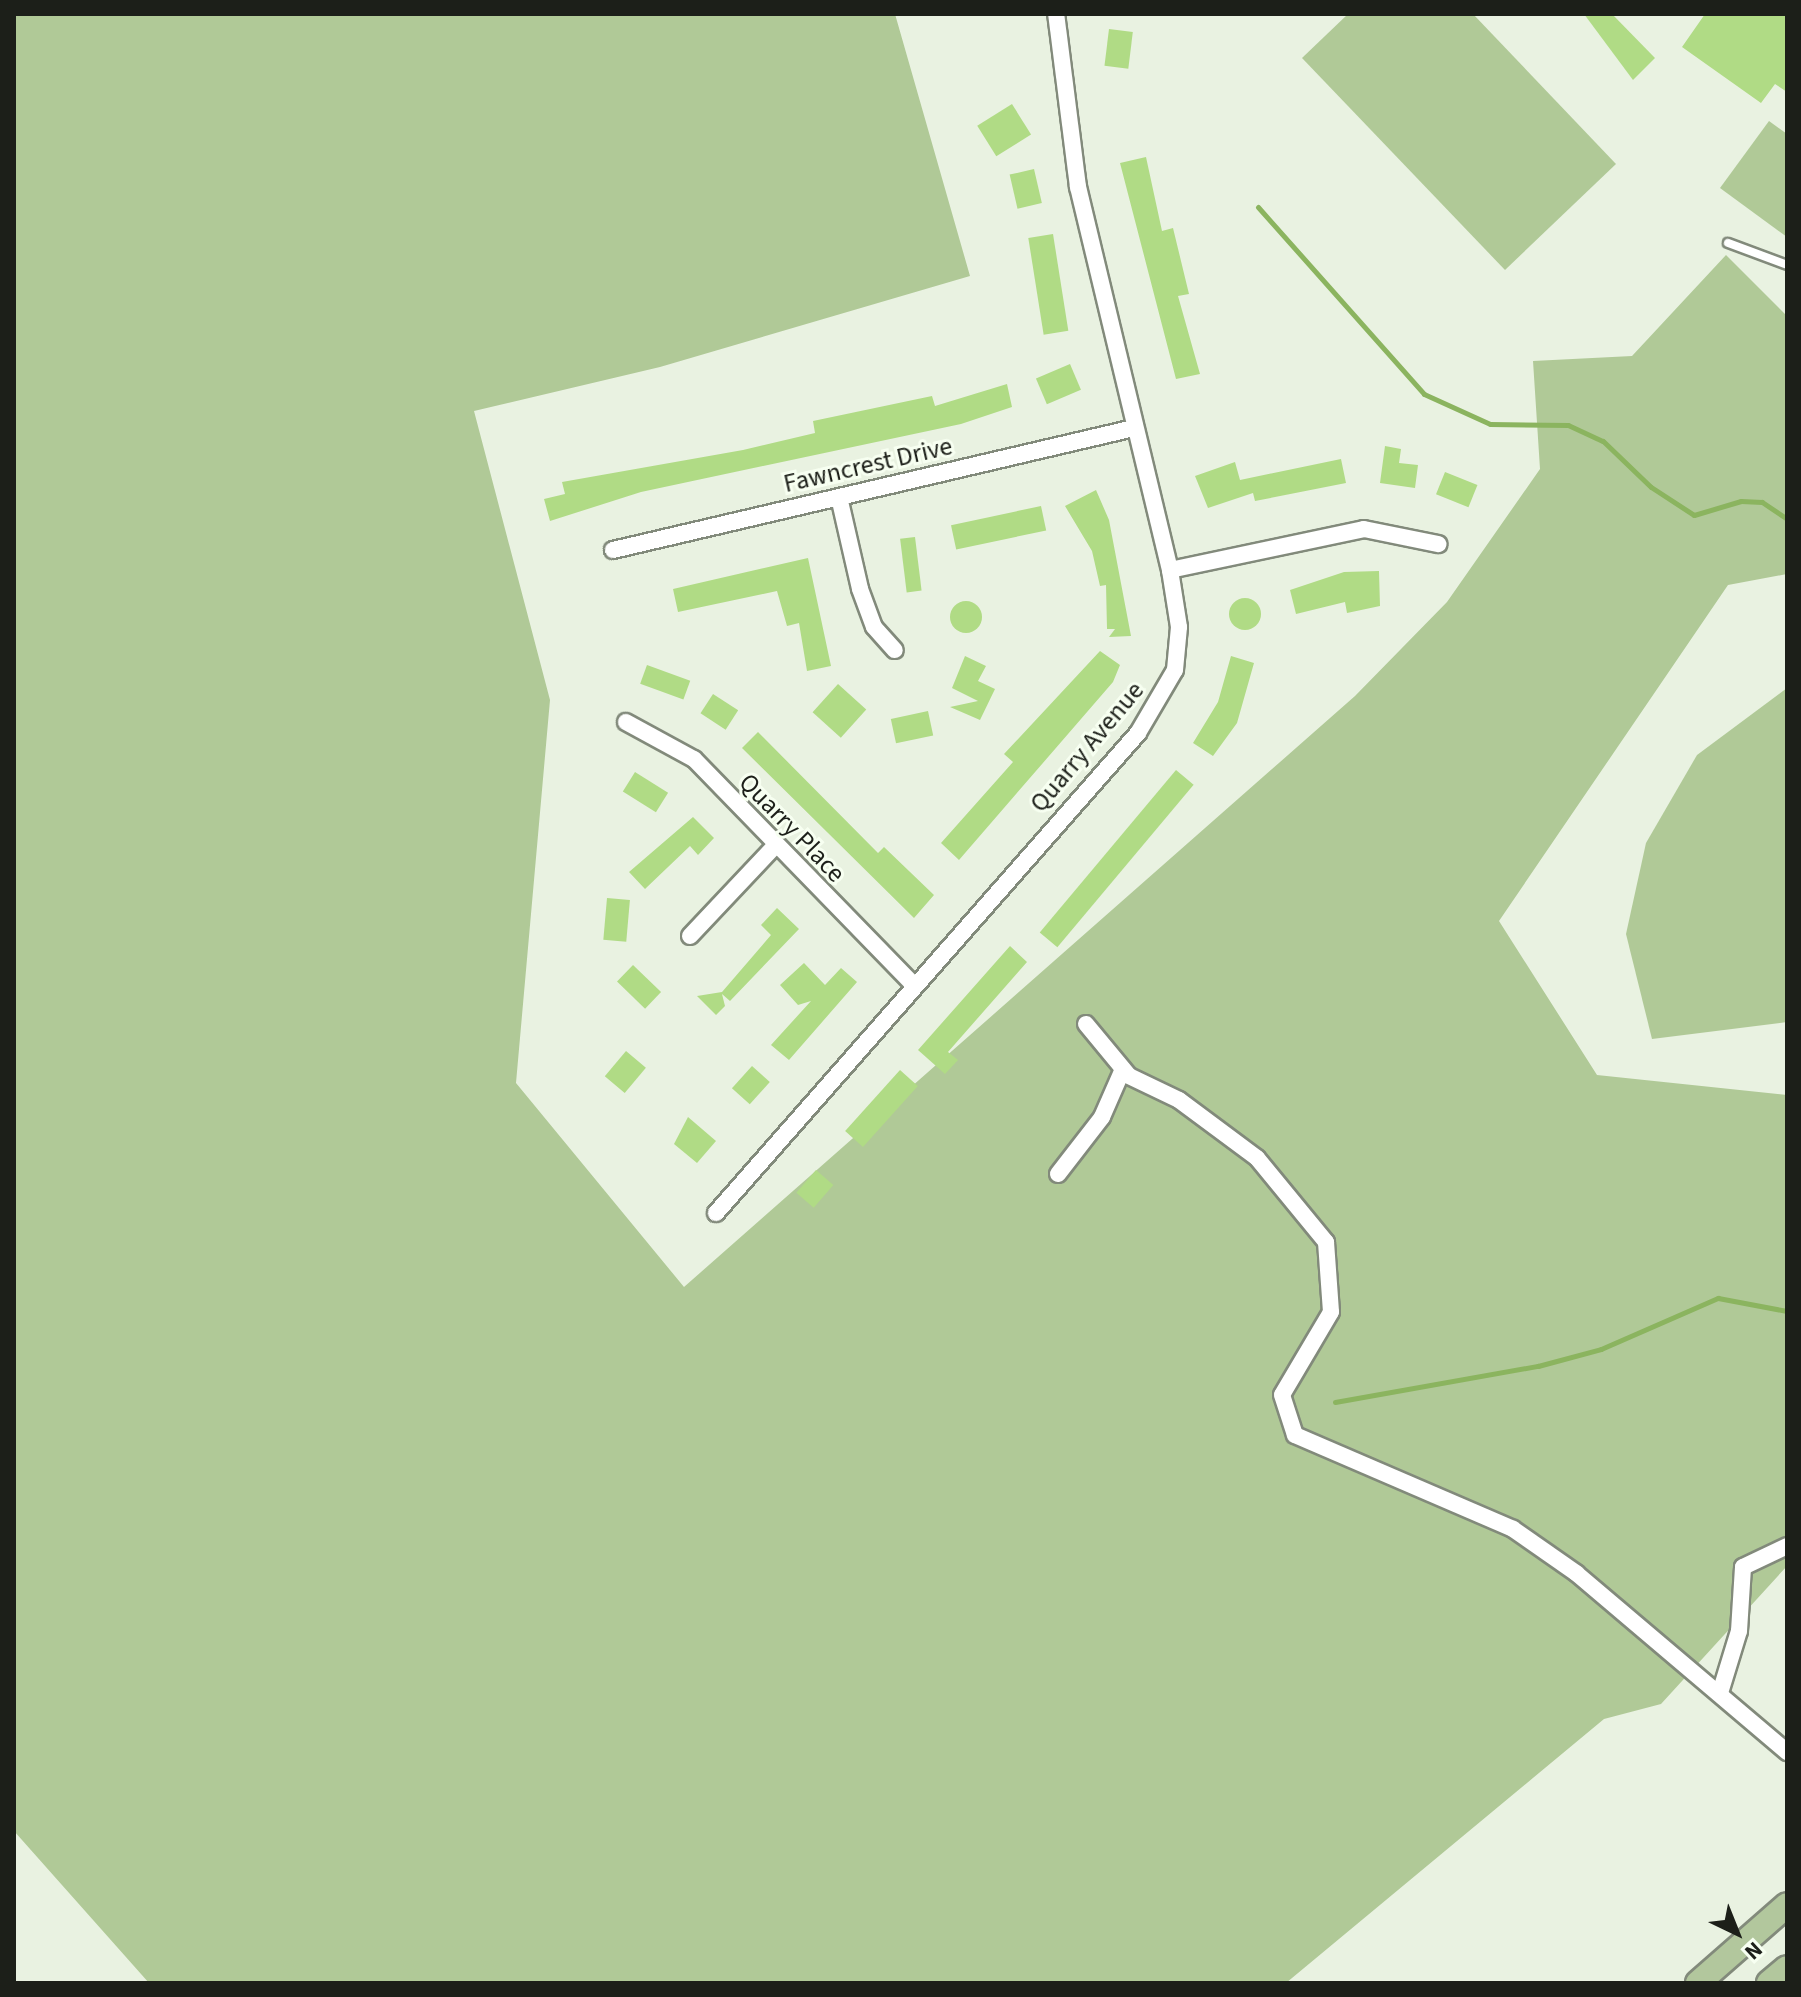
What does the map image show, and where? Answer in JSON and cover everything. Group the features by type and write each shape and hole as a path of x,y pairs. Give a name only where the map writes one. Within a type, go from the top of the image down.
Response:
{"main road":[{"path":"1698,1983 1787,1905"},
{"path":"1769,1983 1787,1968"}],"street":[{"name":"Quarry Avenue","path":"716,1213 1163,697 1179,643 1170,570 1078,187 1056,14"},
{"name":"Fawncrest Drive","path":"613,550 1134,428"},
{"path":"839,497 865,602 895,650"},
{"path":"1170,570 1364,529 1438,544"},
{"name":"Quarry Place","path":"626,722 682,749 774,847 913,984"},
{"path":"690,936 774,847"},
{"path":"1086,1024 1123,1069 1257,1158 1326,1242 1331,1312 1282,1395 1295,1435 1513,1529 1720,1693 1787,1752"},
{"path":"1058,1174 1102,1117 1123,1069"},
{"path":"1720,1693 1739,1631 1743,1567 1787,1546"}],"lane":[{"path":"1728,243 1787,265"}],"green space":[{"path":"14,14 895,14 970,276 660,367 474,411 550,700 516,1083 684,1287 1355,696 1447,602 1540,469 1533,361 1632,356 1726,255 1787,316 1787,574 1728,585 1499,921 1597,1075 1787,1095 1787,1566 1661,1704 1604,1719 1286,1983 149,1983 14,1831"},
{"path":"1348,14 1473,14 1616,164 1505,270 1302,58"},
{"path":"1769,121 1787,134 1787,237 1720,188"},
{"path":"1787,688 1787,1022 1652,1039 1626,934 1646,843 1697,755"}],"building":[{"path":"1584,14 1612,14 1655,58 1633,80"},
{"path":"1705,14 1787,14 1787,92 1775,84 1761,103 1682,47"},
{"path":"1109,29 1133,32 1128,69 1104,66"},
{"path":"1012,104 1031,135 996,156 977,126"},
{"path":"1146,157 1162,231 1173,228 1189,294 1178,296 1200,374 1176,379 1120,163"},
{"path":"1034,169 1042,203 1018,209 1010,175"},
{"path":"1053,234 1068,331 1044,335 1028,238"},
{"path":"1070,364 1081,390 1047,404 1036,378"},
{"path":"1007,384 1012,407 961,424 641,492 550,521 544,499 565,494 562,482 743,450 815,433 813,421 932,396 935,406"},
{"path":"1385,446 1401,449 1399,463 1418,465 1415,488 1380,483"},
{"path":"1341,459 1346,483 1255,501 1253,493 1208,508 1195,476 1235,462 1240,480"},
{"path":"1445,472 1477,485 1468,507 1436,494"},
{"path":"1096,490 1109,520 1131,636 1109,637 1115,629 1107,629 1106,585 1100,586 1092,551 1065,506"},
{"path":"1041,506 1046,530 956,550 951,525"},
{"path":"915,537 922,591 907,592 900,539"},
{"path":"808,558 831,666 807,671 799,623 787,626 777,591 678,612 673,589"},
{"path":"1379,571 1380,606 1347,613 1345,602 1296,614 1290,590 1344,572"},
{"path":"1245,598 1257,602 1261,614 1257,626 1245,630 1233,626 1229,614 1233,602"},
{"path":"966,601 978,605 982,617 978,629 966,633 954,629 950,617 954,605"},
{"path":"1100,651 1120,665 1113,682 959,860 941,843 1013,762 1004,754"},
{"path":"965,656 986,666 978,681 995,689 980,720 950,707 978,701 952,688"},
{"path":"1231,656 1254,663 1237,723 1213,756 1193,743 1218,702"},
{"path":"647,665 690,681 683,700 640,684"},
{"path":"838,684 866,709 841,738 813,712"},
{"path":"713,694 738,710 726,730 700,713"},
{"path":"928,711 933,735 896,743 891,719"},
{"path":"758,732 878,853 884,847 934,895 914,918 742,748"},
{"path":"1176,770 1194,785 1057,947 1040,932"},
{"path":"635,772 668,793 656,812 623,792"},
{"path":"693,817 714,838 698,855 690,846 645,889 629,872"},
{"path":"607,898 630,900 626,942 603,940"},
{"path":"777,908 799,929 730,1001 722,994 725,1006 716,1015 697,996 722,992 771,935 761,925"},
{"path":"1010,946 1027,962 948,1052 958,1060 945,1074 918,1050"},
{"path":"804,963 825,985 841,968 857,982 789,1060 771,1045 811,1001 798,1005 780,985"},
{"path":"633,965 661,992 645,1009 617,982"},
{"path":"626,1051 646,1068 625,1093 605,1076"},
{"path":"752,1066 770,1082 750,1104 732,1088"},
{"path":"900,1070 918,1086 863,1147 845,1131"},
{"path":"688,1117 716,1141 697,1163 674,1144"},
{"path":"816,1170 833,1185 814,1208 796,1193"}],"waterway":[{"path":"1258,207 1424,394 1490,424 1568,425 1603,441 1651,487 1694,515 1741,501 1762,502 1787,519"},
{"path":"1335,1402 1538,1366 1601,1349 1718,1298 1787,1311"}]}
